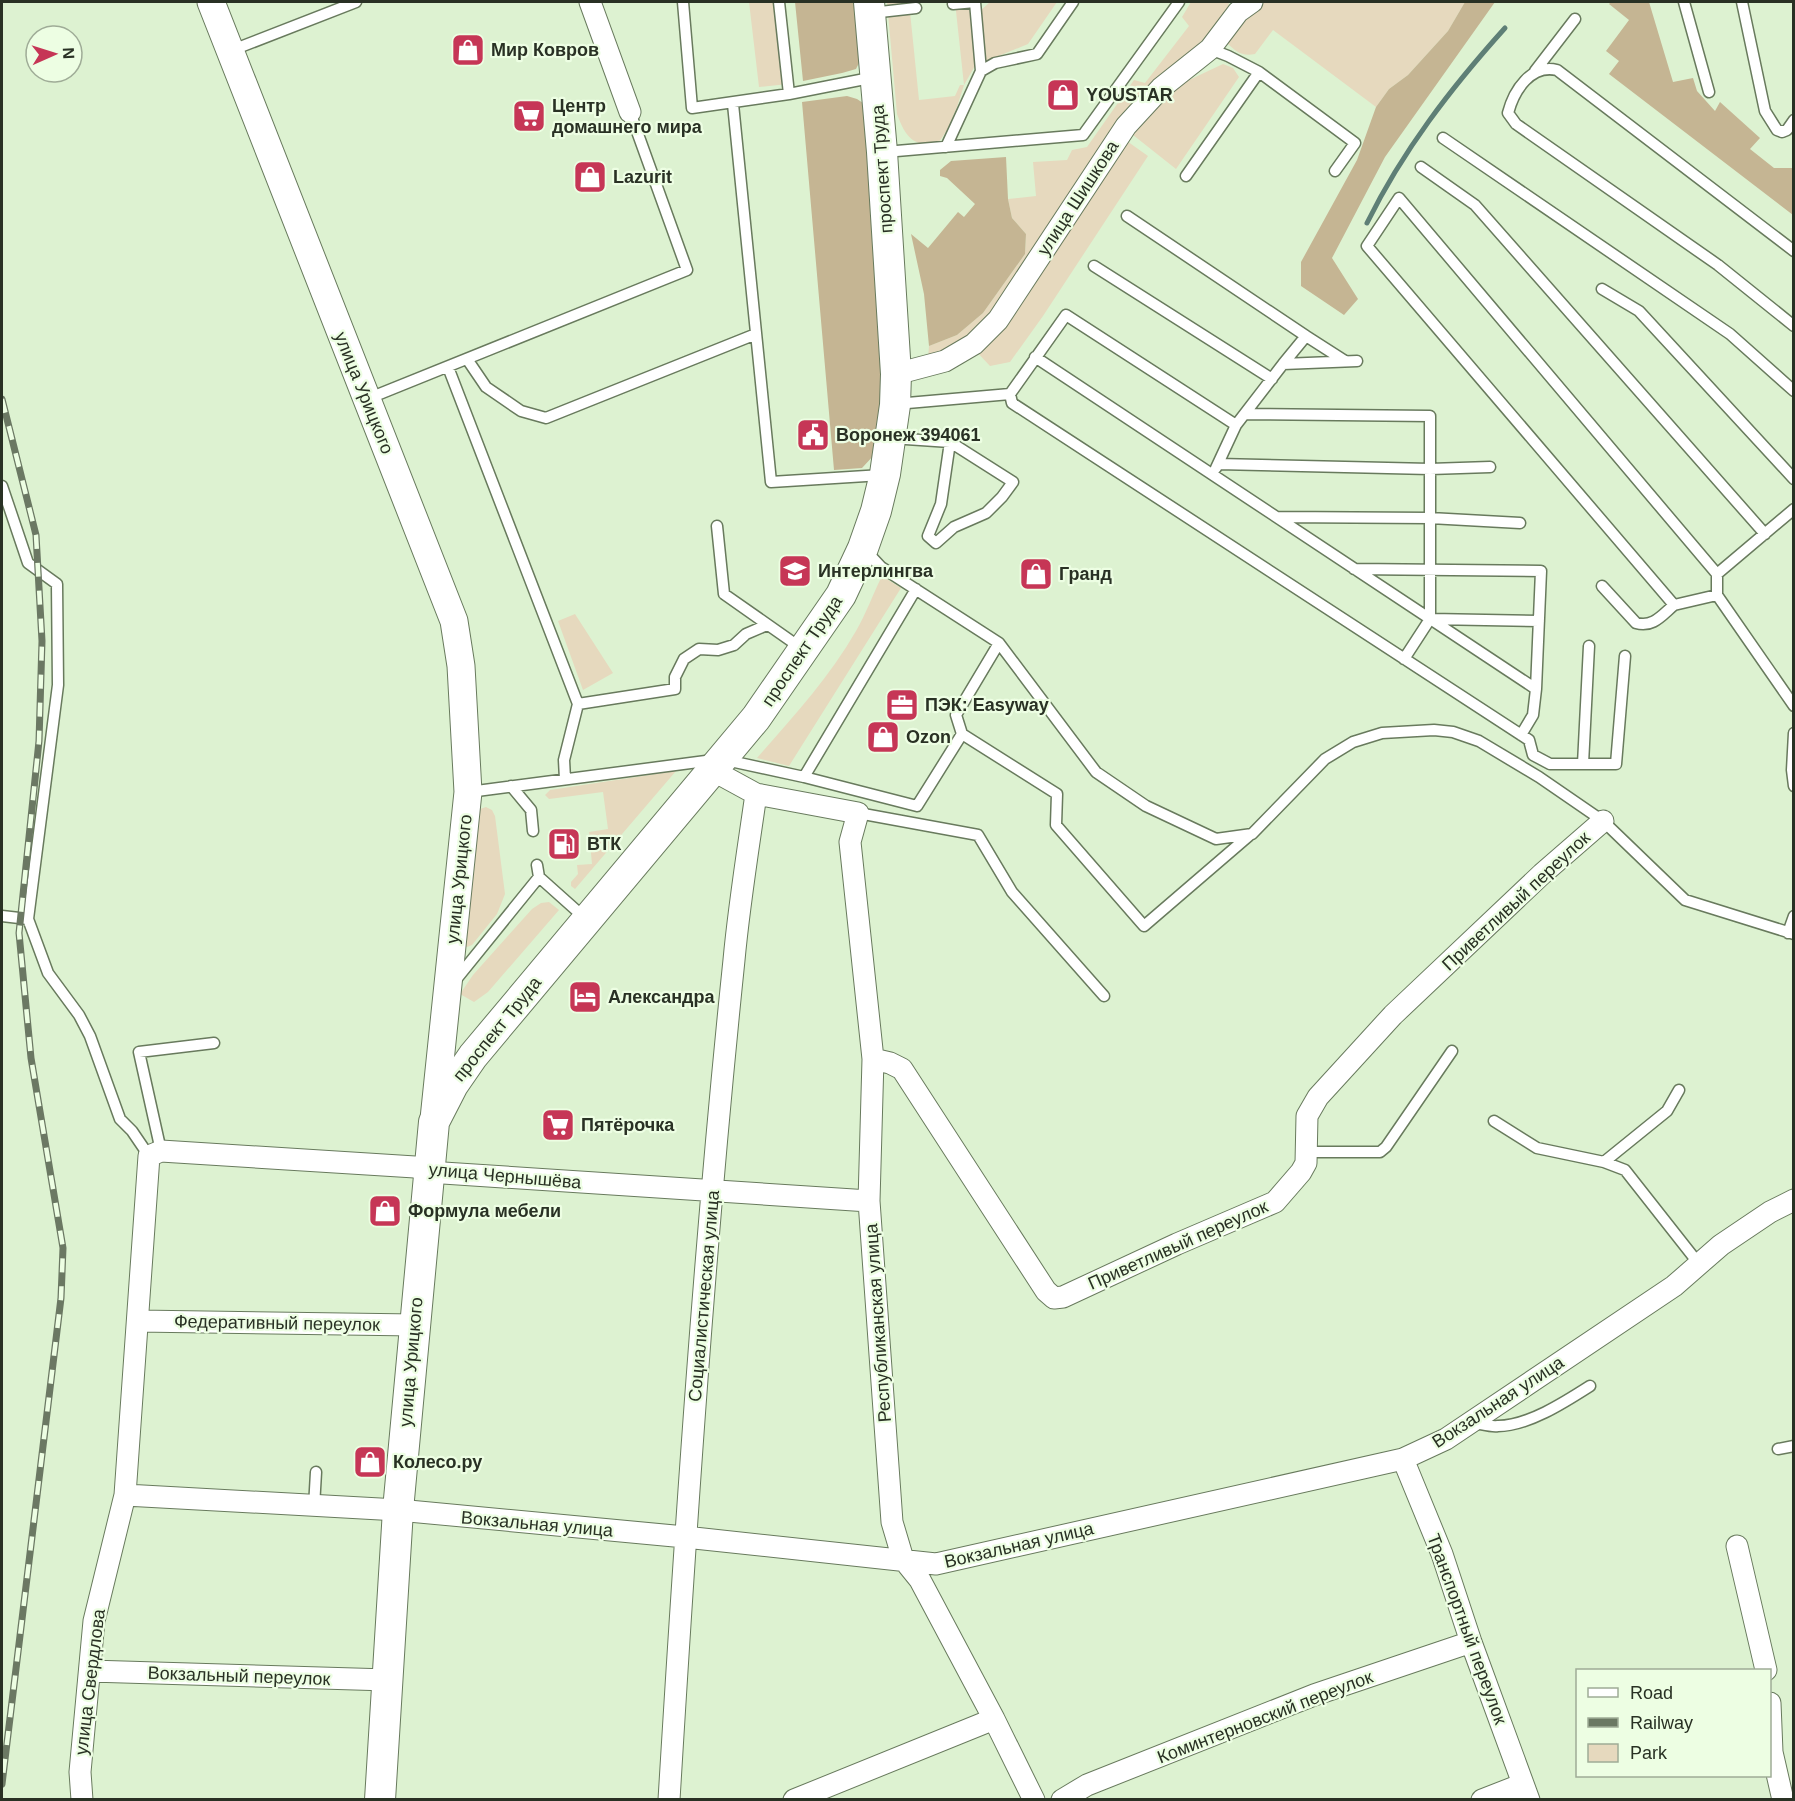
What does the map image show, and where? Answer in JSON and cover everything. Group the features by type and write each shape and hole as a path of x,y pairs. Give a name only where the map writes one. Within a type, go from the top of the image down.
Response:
{"main road":[{"name":"проспект Труда","path":"434,1122 453,1085 472,1056 756,718 841,595 863,548 876,511 885,474 895,405 896,374 870,7"},
{"name":"улица Урицкого","path":"380,1800 398,1510 434,1122"}],"street":[{"name":"улица Урицкого","path":"211,2 454,621 461,666 468,792 434,1122"},
{"path":"590,2 630,112"},
{"name":"улица Шишкова","path":"896,374 945,361 974,344 998,320 1126,126 1161,88 1210,50 1242,5"},
{"path":"717,764 756,794 858,813"},
{"name":"Социалистическая улица","path":"669,1800 685,1537 712,1192 734,958 756,794"},
{"name":"Республиканская улица","path":"858,813 850,842 873,1059 869,1201 892,1522 896,1542 903,1559 920,1580 1034,1800"},
{"name":"Приветливый переулок","path":"873,1059 903,1069 1046,1291 1054,1298 1063,1297 1275,1202 1306,1163 1306,1116 1318,1097 1394,1015 1542,874 1603,820"},
{"name":"улица Чернышёва","path":"153,1157 415,1167 429,1172 869,1201"},
{"name":"улица Свердлова","path":"82,1800 80,1772 94,1622 125,1495 153,1157"},
{"name":"Вокзальная улица","path":"125,1495 398,1510 936,1564 1403,1459 1446,1439 1674,1286 1721,1245 1770,1212 1794,1200"},
{"name":"Федеративный переулок","path":"138,1321 415,1325"},
{"name":"Транспортный переулок","path":"1403,1459 1442,1554 1471,1642 1526,1792"},
{"path":"1737,1545 1766,1669"},
{"name":"Коминтерновский переулок","path":"1062,1800 1087,1785 1314,1695 1471,1642"},
{"name":"Вокзальный переулок","path":"90,1671 388,1680"},
{"path":"794,1800 994,1719"},
{"path":"1771,1728 1772,1752 1783,1800"},
{"path":"1482,1800 1526,1792"}],"lane":[{"path":"230,51 356,2"},
{"path":"683,2 692,108 733,104 875,77"},
{"path":"779,2 789,94"},
{"path":"946,147 981,71 975,2 952,4"},
{"path":"981,71 995,63 1037,54 1073,2"},
{"path":"882,152 1083,135 1179,2"},
{"path":"1684,2 1709,92"},
{"path":"1742,2 1765,111 1777,130 1782,132 1787,130 1794,120"},
{"path":"870,7 915,8"},
{"path":"1575,19 1534,71 1512,102 1508,113 1516,124 1718,265 1794,326"},
{"path":"1210,50 1228,56 1259,72 1355,143 1335,171"},
{"path":"1534,71 1546,68 1557,70 1794,250"},
{"path":"1186,176 1259,72"},
{"path":"733,104 771,482 885,474"},
{"path":"367,399 687,270 630,112"},
{"path":"1443,138 1730,334 1794,391"},
{"path":"1421,167 1475,205 1765,534"},
{"path":"1674,605 1367,246 1399,198 1717,574 1717,595 1794,706"},
{"path":"1127,216 1345,361"},
{"path":"1094,266 1272,379"},
{"path":"1602,289 1638,311 1794,479"},
{"path":"1236,425 1066,315 1010,394 1012,403 1529,740 1533,755 1550,764 1616,764 1625,656"},
{"path":"467,359 486,387 521,411 546,418 756,334"},
{"path":"1213,475 1236,425 1306,336"},
{"path":"1035,357 1536,689"},
{"path":"1283,364 1357,361"},
{"path":"448,367 578,704 564,760 565,779"},
{"path":"895,405 1010,394"},
{"path":"1245,414 1430,416 1430,619 1404,659"},
{"path":"891,438 950,442 1013,482 986,513 954,527 936,543 928,536 941,504 950,442"},
{"path":"1218,464 1430,469 1490,467"},
{"path":"2,486 28,563 57,584 58,685 28,919 48,973 79,1015 90,1036 120,1119 153,1157"},
{"path":"1717,574 1794,510"},
{"path":"1276,518 1430,518 1520,523"},
{"path":"717,526 724,594 804,650"},
{"path":"863,548 881,567 999,643 1096,772 1146,806 1216,838 1252,834"},
{"path":"1354,569 1541,571 1533,715 1521,735"},
{"path":"1602,586 1636,623 1644,625 1652,623 1674,605 1717,595"},
{"path":"804,777 916,589"},
{"path":"1430,619 1539,621"},
{"path":"578,704 675,689 675,677 684,659 699,649 718,650 734,645 746,634 766,625"},
{"path":"999,643 956,716 962,734 1057,794 1056,825 1144,926 1252,834 1325,759 1353,742 1382,734 1434,730 1453,732 1479,741 1539,777 1603,820 1685,900 1791,933 1794,916"},
{"path":"1583,764 1589,646"},
{"path":"1794,733 1792,770 1794,786"},
{"path":"468,792 565,779 717,764 804,777 917,806 962,734"},
{"path":"511,786 531,810 533,831"},
{"path":"858,813 978,835 1012,892 1104,996"},
{"path":"447,991 538,878 537,865"},
{"path":"538,878 587,920"},
{"path":"2,915 28,919"},
{"path":"153,1157 139,1052 214,1043"},
{"path":"1306,1152 1380,1152 1386,1147 1452,1051"},
{"path":"1604,1162 1666,1111 1679,1090"},
{"path":"1494,1121 1537,1148 1604,1162 1625,1170 1699,1264"},
{"path":"1471,1422 1498,1426 1521,1422 1566,1401 1590,1386"},
{"path":"1778,1449 1794,1446"},
{"path":"314,1507 316,1472"}],"green space":[{"path":"749,2 779,2 788,84 759,87"},
{"path":"887,2 909,2 919,100 955,96 960,85 964,85 947,130 937,145 916,142 907,134 897,114"},
{"path":"955,2 975,2 980,57 964,85"},
{"path":"990,2 1057,2 1028,44 984,62 980,11"},
{"path":"1191,2 1229,2 1228,10 1207,44 1157,87 998,320 928,359 929,346 957,335 983,313 1025,254 1026,234 1012,218 1008,199 1036,196 1033,162 1067,160 1072,150 1087,147 1134,80 1145,83 1189,26 1182,17"},
{"path":"1255,2 1465,2 1448,31 1408,75 1389,89 1376,107 1273,30 1255,54 1242,54 1232,48 1226,42"},
{"path":"1223,64 1233,68 1239,77 1176,169 1128,131 1168,90"},
{"path":"1124,139 1148,156 1043,316 1010,362 990,366 975,350"},
{"path":"882,576 901,588 789,766 757,758 810,697 834,665 860,624"},
{"path":"575,614 613,673 583,690 558,621"},
{"path":"676,771 575,889 571,886 571,882 578,874 577,865 592,864 589,832 608,829 603,792 549,799 545,795 550,790"},
{"path":"486,807 492,810 495,816 505,894 497,914 472,945 467,947 464,945 480,809"},
{"path":"549,902 559,910 488,992 474,1002 460,994 473,975 532,909 541,903"}],"shaded area":[{"path":"795,2 857,2 860,61 856,69 803,81"},
{"path":"1465,2 1495,2 1385,157 1332,258 1358,299 1344,315 1301,286 1301,262 1357,160 1376,107 1389,89 1408,75 1448,31"},
{"path":"1611,2 1649,2 1673,82 1693,78 1697,91 1715,111 1720,102 1760,138 1750,149 1774,168 1793,168 1793,215 1609,74 1619,61 1606,51 1629,20 1609,4"},
{"path":"847,96 866,105 882,364 879,439 875,454 862,468 834,470 802,102"},
{"path":"1006,157 1008,199 1012,218 1026,234 1025,254 983,313 957,335 929,346 924,294 911,234 928,248 958,212 964,217 975,204 947,178 940,176 940,170 951,161"}],"waterway":[{"path":"1367,223 1412,145 1447,97 1505,28"}],"railway":[{"path":"2,399 36,535 42,641 39,741 19,933 31,1058 63,1248 61,1298 2,1784"}],"place":[{"name":"Мир Ковров","path":"468,50"},
{"name":"YOUSTAR","path":"1063,95"},
{"name":"Центр домашнего мира","path":"529,116"},
{"name":"Lazurit","path":"590,177"},
{"name":"Воронеж 394061","path":"813,435"},
{"name":"Интерлингва","path":"795,571"},
{"name":"Гранд","path":"1036,574"},
{"name":"ПЭК: Easyway","path":"902,705"},
{"name":"Ozon","path":"883,737"},
{"name":"ВТК","path":"564,844"},
{"name":"Александра","path":"585,997"},
{"name":"Пятёрочка","path":"558,1125"},
{"name":"Формула мебели","path":"385,1211"},
{"name":"Колесо.ру","path":"370,1462"}]}
